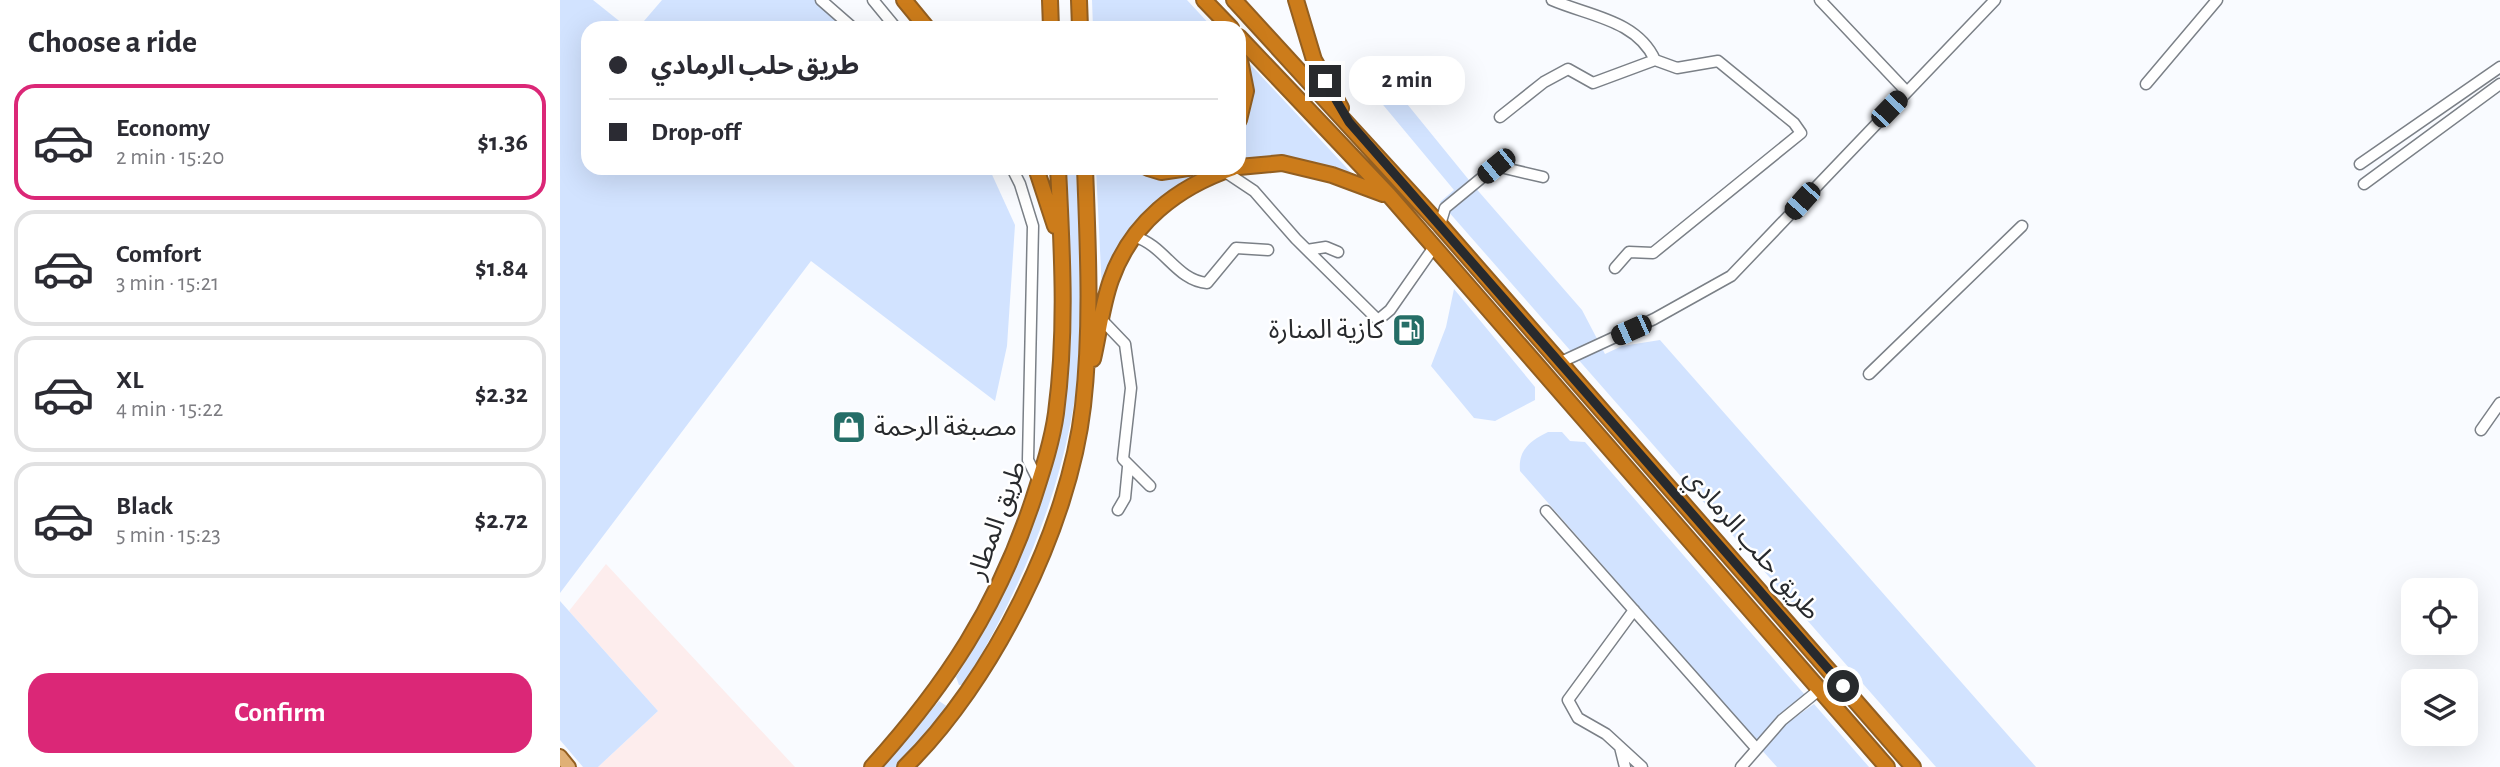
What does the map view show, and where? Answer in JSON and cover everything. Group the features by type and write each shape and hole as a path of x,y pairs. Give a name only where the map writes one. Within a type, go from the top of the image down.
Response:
{"highway":[{"path":"904,0 921,21"},
{"path":"1050,0 1051,21"},
{"path":"1079,0 1080,21"},
{"path":"1204,0 1222,21"},
{"path":"1234,0 1423,205"},
{"path":"1296,0 1314,60 1349,122 1423,205"},
{"name":"طريق حلب الرمادي","path":"1246,44 1389,195 1887,767"},
{"path":"1246,166 1282,163 1332,175 1389,195"},
{"path":"1036,175 1062,248"},
{"name":"طريق المطار","path":"872,767 942,683 975,634 1004,579 1039,482 1057,402 1062,339 1058,175"},
{"name":"طريق المطار","path":"905,767 962,699 985,666 1032,577 1064,498 1083,408 1090,302 1085,175"},
{"path":"1083,408 1110,281 1135,237 1169,199 1212,175"},
{"name":"طريق حلب الرمادي","path":"1423,205 1913,767"},
{"path":"942,683 962,699"}],"street":[{"path":"821,0 845,21"},
{"path":"873,0 891,21"},
{"path":"1552,0 1616,23 1646,41 1655,60"},
{"path":"1820,0 1906,91"},
{"path":"1557,358 1654,319 1731,276 1995,0"},
{"path":"2146,83 2217,0"},
{"path":"1500,117 1544,82 1568,69 1592,83 1655,60 1677,68 1718,61 1794,123 1801,134 1653,253 1629,252 1615,268"},
{"path":"2360,164 2500,67"},
{"path":"2364,184 2500,85"},
{"path":"1440,225 1445,208 1496,166 1543,177"},
{"path":"1016,175 1033,226 1027,460 1039,482"},
{"path":"1020,184 1027,175"},
{"path":"1234,175 1254,191 1307,250 1378,320 1390,310 1434,247"},
{"path":"1869,373 2022,226"},
{"path":"1135,237 1150,241 1193,282 1207,283 1236,248 1268,250"},
{"path":"1307,250 1325,247 1338,252"},
{"path":"1102,320 1125,344 1131,388 1123,459 1128,467 1150,486"},
{"path":"2481,430 2500,403"},
{"path":"1118,510 1125,498 1128,467"},
{"path":"1546,511 1756,748"},
{"path":"1634,610 1568,700 1578,718 1620,746 1642,767"},
{"path":"1741,767 1782,720 1819,690"},
{"path":"1620,746 1625,767"}],"shaded area":[{"path":"560,0 593,0 619,21 581,21 581,175 992,175 1015,225 1007,346 995,401 811,261 560,593"},
{"path":"662,0 816,0 840,21 644,21"},
{"path":"1092,0 1187,0 1206,21 1093,21"},
{"path":"1248,62 1358,180 1246,163 1246,124 1252,103"},
{"path":"1377,67 1473,185 1582,310 1605,354 1622,346 1660,340 2036,767 1936,767 1440,202 1454,190 1364,82"},
{"path":"1067,175 1076,175 1083,292 1082,334 1077,382 1059,473 1045,517 1009,601 964,685 959,685 956,677 989,621 1017,563 1030,533 1050,471 1064,406 1068,372 1070,270"},
{"path":"1096,175 1149,175 1161,179 1203,175 1172,191 1102,291"},
{"path":"1454,289 1535,387 1535,400 1495,421 1474,418 1431,366 1446,327"},
{"path":"1548,432 1562,432 1570,441 1585,442 1805,695 1756,740 1520,471 1523,452"},
{"path":"606,564 795,767 598,767 658,711 569,611"},
{"path":"560,601 658,711 598,767 583,767 560,740"},
{"path":"939,701 948,707 896,767 881,767"},
{"path":"1814,704 1869,767 1777,767 1759,747 1774,732"}],"place":[{"name":"كازية المنارة","path":"1409,330"},
{"name":"مصبغة الرحمة","path":"849,427"}],"route":[{"path":"1325,81 1349,122 1843,686"}]}
